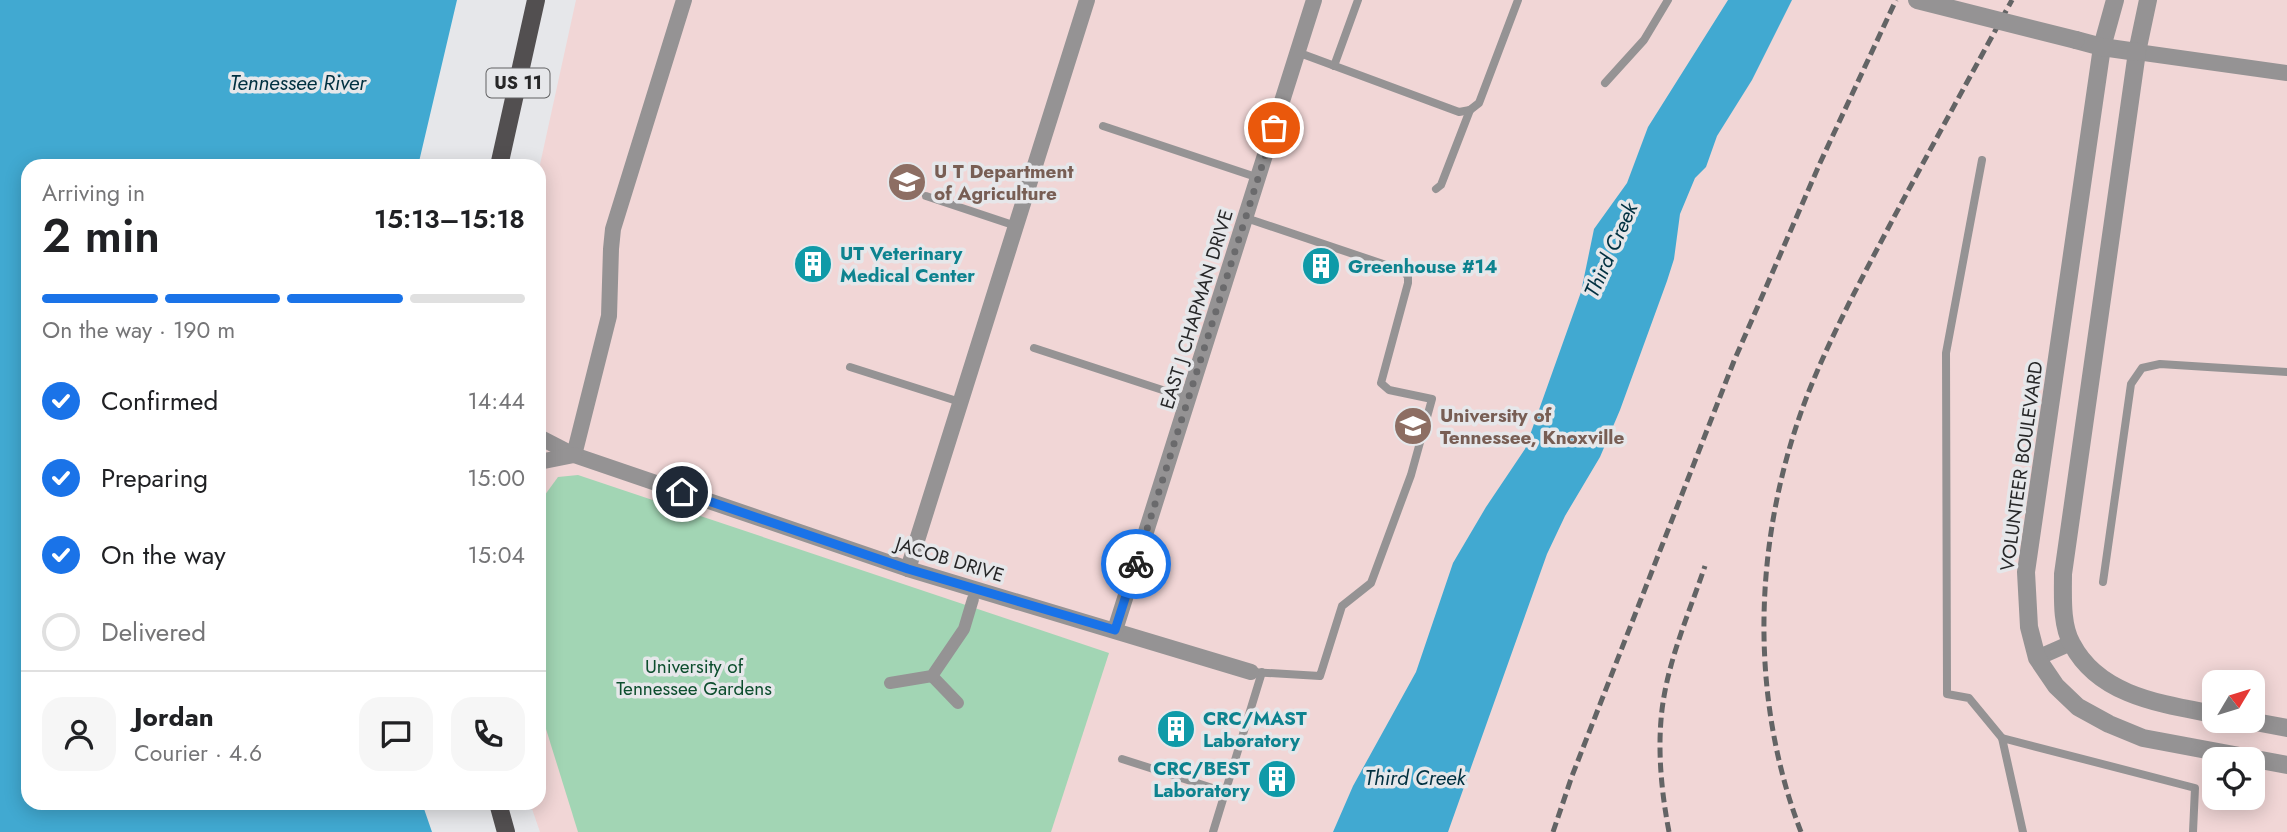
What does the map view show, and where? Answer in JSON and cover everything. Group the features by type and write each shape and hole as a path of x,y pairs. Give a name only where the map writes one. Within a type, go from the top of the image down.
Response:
{"main road":[{"name":"US 11","path":"501,159 536,0"},
{"path":"500,810 506,832"}],"street":[{"path":"546,461 574,455 610,316 613,229 684,0"},
{"path":"908,569 1087,0"},
{"name":"EAST J CHAPMAN DRIVE","path":"1115,630 1314,0"},
{"path":"1917,0 2102,47 2287,73"},
{"name":"VOLUNTEER BOULEVARD","path":"2115,0 2102,47 2026,572 2029,627 2037,659 2056,687 2078,708 2143,738 2287,765"},
{"path":"2148,0 2137,52 2063,574 2065,621 2071,643 2084,663 2100,678 2153,702 2202,712"},
{"name":"JACOB DRIVE","path":"546,441 574,455 908,569 1256,672"},
{"path":"890,683 932,676 964,629 973,598"},
{"path":"2037,659 2071,643"},
{"path":"932,676 958,703"},
{"path":"2265,724 2287,728"}],"lane":[{"path":"1334,66 1358,0"},
{"path":"1436,189 1441,185 1471,110 1479,103 1518,0"},
{"path":"1605,83 1644,40 1668,0"},
{"path":"1297,52 1459,112 1471,110"},
{"path":"1103,126 1259,178"},
{"path":"1982,160 1946,353 1947,694 1969,698 2002,738 2023,832"},
{"path":"926,196 1016,226"},
{"name":"JACOB DRIVE","path":"1246,218 1404,271 1408,284 1381,383 1388,390 1432,399 1412,475 1371,583 1342,606 1320,676 1256,672"},
{"path":"1034,348 1190,399"},
{"path":"2103,582 2131,384 2143,368 2160,364 2287,372"},
{"path":"850,367 960,402"},
{"path":"1213,832 1256,672"},
{"path":"2002,738 2195,788 2193,832"},
{"path":"1122,759 1225,792"}],"shaded area":[{"name":"University of Tennessee, Knoxville","path":"576,0 2287,0 2287,832 540,832 532,810 546,810 546,159 541,159"}],"green space":[{"name":"University of Tennessee Gardens","path":"578,475 1109,653 1051,832 578,832 546,729 546,493 558,477"}],"water":[{"name":"Tennessee River","path":"0,0 457,0 420,159 21,159 21,810 424,810 432,832 0,832"},
{"name":"Third Creek","path":"1728,0 1792,0 1752,80 1717,136 1706,167 1695,178 1680,214 1674,259 1620,410 1600,457 1565,516 1547,554 1448,832 1333,832 1353,786 1416,672 1453,563 1525,449 1581,292 1594,229 1627,183 1648,127"}],"railway":[{"path":"1553,832 1572,776 1734,361 1820,163 1896,0"},
{"path":"1801,832 1784,779 1772,724 1765,668 1764,611 1768,555 1777,499 1791,444 1828,347 2012,0"},
{"path":"1669,832 1660,762 1663,700 1678,642 1705,566"}],"way so far":[{"path":"1136,564 1274,128"}],"place":[{"name":"U T Department of Agriculture","path":"907,182"},
{"name":"UT Veterinary Medical Center","path":"813,264"},
{"name":"Greenhouse #14","path":"1321,266"},
{"name":"University of Tennessee, Knoxville","path":"1413,426"},
{"name":"CRC/MAST Laboratory","path":"1176,729"},
{"name":"CRC/BEST Laboratory","path":"1277,779"}],"route":[{"path":"682,492 908,569 1115,630 1136,564"}]}
